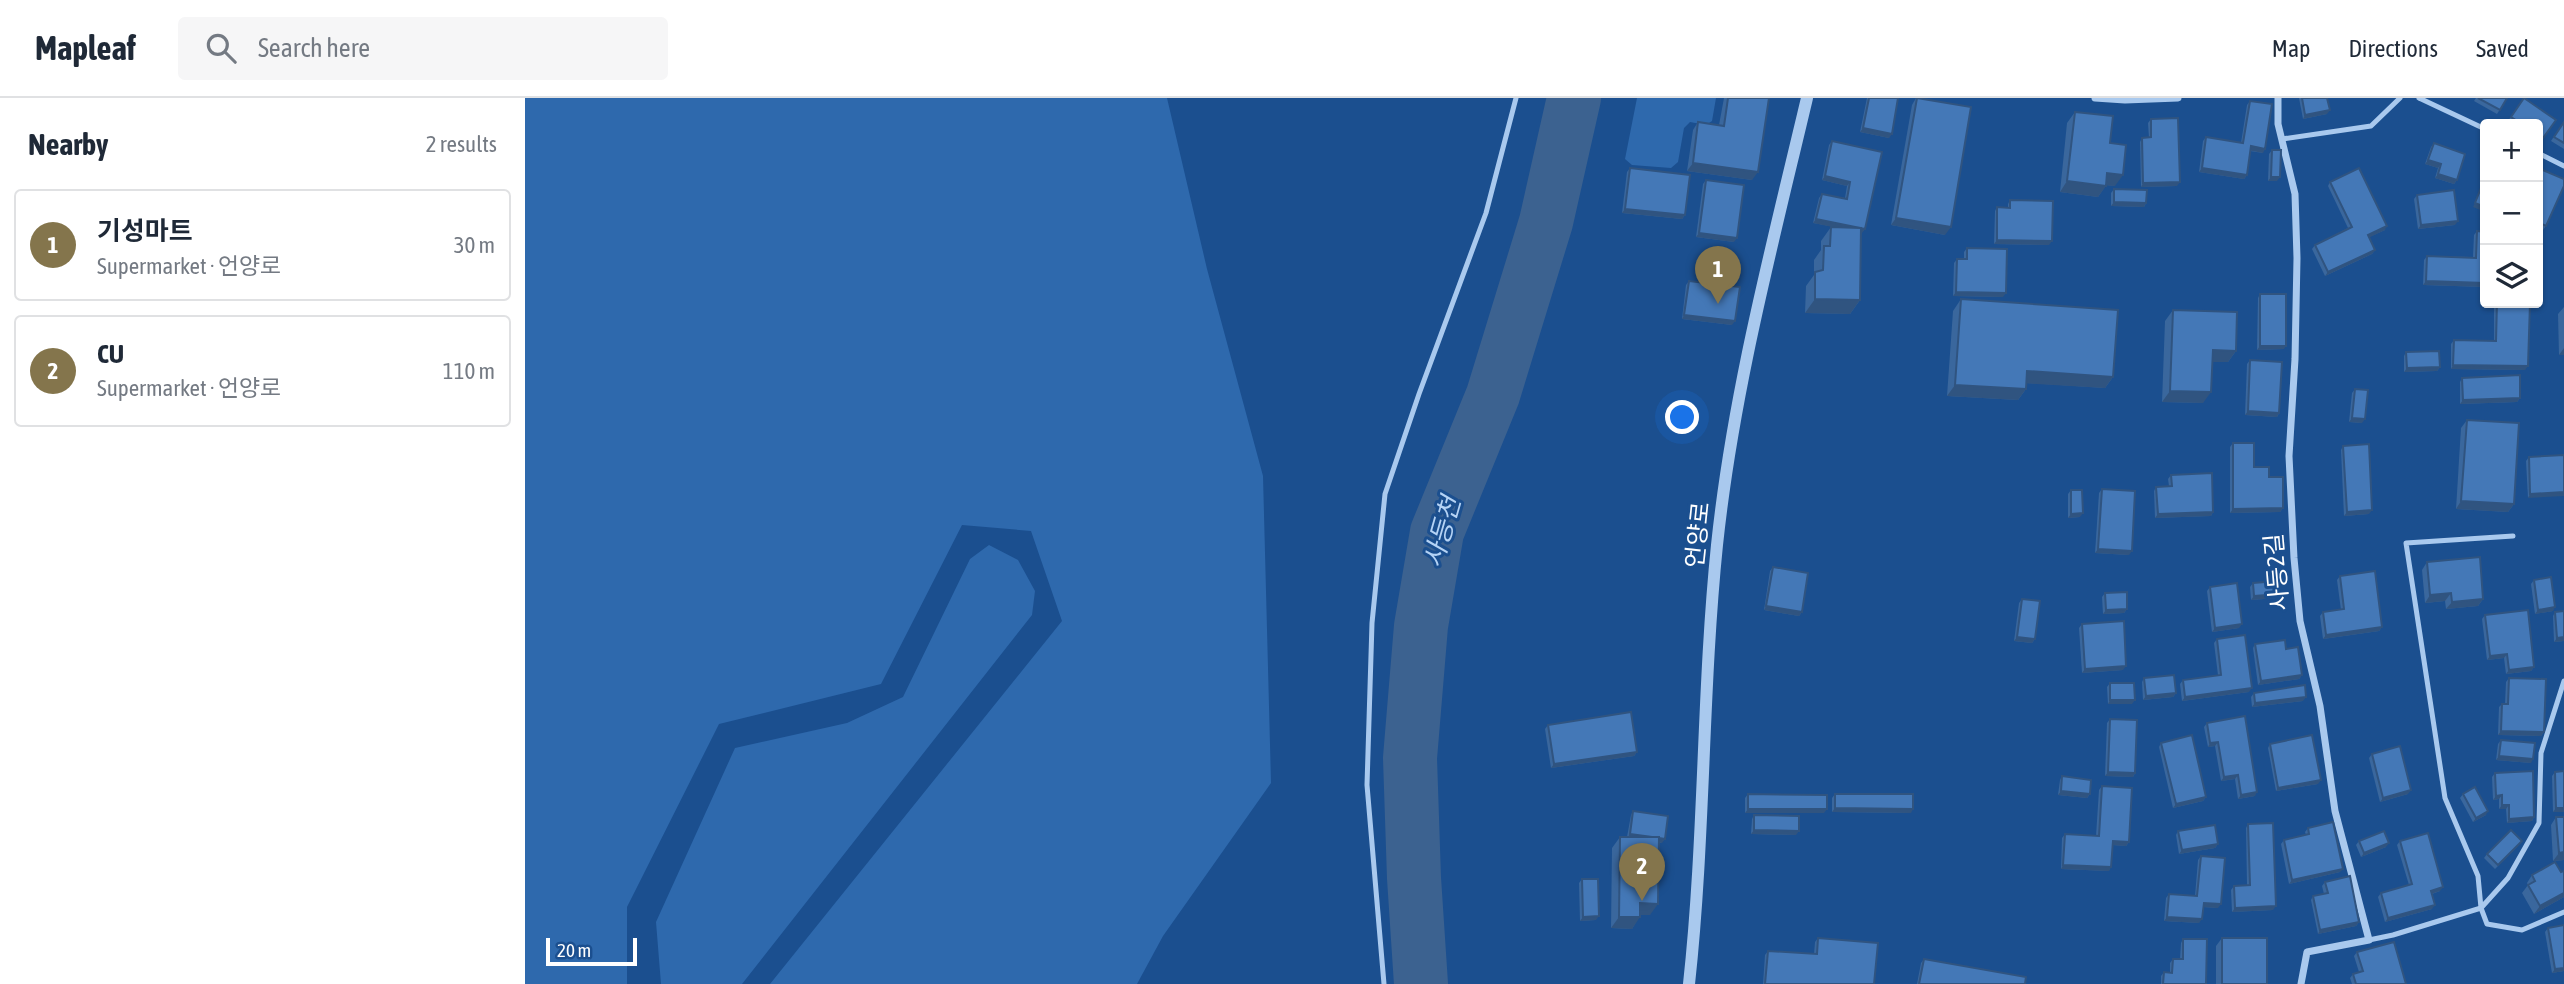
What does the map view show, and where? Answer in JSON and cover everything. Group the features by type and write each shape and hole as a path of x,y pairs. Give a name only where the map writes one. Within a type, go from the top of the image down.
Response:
{"street":[{"name":"언양로","path":"1689,984 1697,906 1717,547 1727,461 1755,316 1807,98"},
{"path":"2095,98 2178,98"},
{"name":"사등2길","path":"2278,98 2278,124 2295,194 2295,359 2289,456 2300,621 2321,706 2335,811 2369,940"},
{"path":"2301,984 2307,952 2369,940"},
{"path":"1691,970 1696,984"}],"lane":[{"path":"1384,984 1367,785 1372,624 1385,494 1486,213 1516,98"},
{"path":"2282,139 2371,125 2400,98"},
{"path":"2419,98 2480,127"},
{"path":"2543,156 2564,166"},
{"path":"2513,536 2406,543 2445,798 2478,876 2481,908 2487,924 2522,930 2564,912"},
{"path":"2369,940 2481,908 2508,878 2539,823 2541,753 2564,681"}],"shaded area":[{"path":"525,98 1167,98 1207,269 1263,476 1271,783 1163,936 1137,984 770,984 1062,621 1031,531 962,525 881,684 719,724 627,907 627,984 525,984"},
{"path":"1637,98 1716,98 1712,121 1706,125 1690,122 1684,128 1678,162 1671,168 1632,165 1625,159"},
{"path":"989,545 1018,560 1035,591 1032,615 742,984 661,984 656,922 735,748 847,723 903,697 970,559"}],"building":[{"path":"1728,98 1769,98 1758,172 1693,163 1698,122 1724,126"},
{"path":"1869,98 1898,98 1892,134 1863,128"},
{"path":"1917,98 1971,107 1951,227 1896,218"},
{"path":"2302,98 2327,98 2330,110 2305,115"},
{"path":"2478,98 2507,98 2500,110"},
{"path":"2524,98 2556,120 2543,138 2543,119 2511,117"},
{"path":"2250,101 2272,104 2265,149 2251,146 2247,175 2202,168 2206,137 2243,143"},
{"path":"2075,112 2113,116 2110,143 2126,145 2123,175 2107,173 2106,186 2067,181"},
{"path":"2178,118 2180,182 2143,183 2142,138 2151,137 2151,119"},
{"path":"2564,122 2564,143 2554,137"},
{"path":"1832,141 1882,152 1865,229 1816,219 1822,194 1847,199 1850,182 1825,176"},
{"path":"2434,143 2465,154 2457,180 2438,174 2441,164 2428,160"},
{"path":"2272,150 2281,150 2280,177 2271,177"},
{"path":"1630,168 1690,175 1685,215 1625,209"},
{"path":"2359,168 2387,226 2368,235 2375,250 2328,272 2315,245 2352,227 2330,182"},
{"path":"2543,170 2564,179 2564,186 2546,226 2543,224"},
{"path":"1706,180 1744,185 1737,238 1699,233"},
{"path":"2114,189 2147,190 2146,203 2114,202"},
{"path":"2454,190 2458,221 2421,225 2417,195"},
{"path":"2480,190 2480,205 2475,203"},
{"path":"2010,200 2053,201 2052,241 1997,240 1997,207 2010,208"},
{"path":"1831,227 1861,228 1860,300 1815,299 1815,272 1823,270 1824,246 1830,246"},
{"path":"2477,231 2480,231 2480,283 2426,281 2427,256 2476,258"},
{"path":"1967,248 2007,249 2006,293 1956,292 1957,259 1967,259"},
{"path":"1689,281 1740,287 1735,321 1684,315"},
{"path":"2260,294 2286,294 2286,346 2260,346"},
{"path":"1961,299 2118,310 2113,377 2027,371 2026,389 1955,385"},
{"path":"2497,308 2530,308 2528,366 2453,365 2454,340 2496,341"},
{"path":"2173,310 2237,312 2236,351 2213,350 2211,392 2170,391"},
{"path":"2439,351 2440,367 2407,368 2406,352"},
{"path":"2250,360 2282,362 2279,413 2248,411"},
{"path":"2520,375 2520,398 2463,400 2462,378"},
{"path":"2355,389 2368,390 2365,419 2352,418"},
{"path":"2467,420 2519,423 2514,504 2461,501"},
{"path":"2233,443 2254,443 2254,467 2269,467 2269,477 2283,477 2283,508 2233,509"},
{"path":"2369,444 2372,510 2347,512 2343,446"},
{"path":"2564,455 2564,492 2530,494 2529,457"},
{"path":"2212,473 2213,512 2158,514 2156,487 2172,486 2171,475"},
{"path":"2102,489 2135,491 2132,551 2098,549"},
{"path":"2071,490 2082,490 2083,513 2071,514"},
{"path":"2480,557 2483,599 2452,602 2451,593 2430,595 2427,562"},
{"path":"1773,567 1808,573 1802,612 1766,606"},
{"path":"2375,571 2382,627 2326,635 2323,612 2344,609 2340,576"},
{"path":"2551,577 2555,607 2538,610 2534,580"},
{"path":"2278,581 2279,594 2254,596 2253,583"},
{"path":"2237,583 2242,624 2215,628 2210,587"},
{"path":"2127,592 2127,609 2106,610 2105,593"},
{"path":"2022,599 2040,601 2035,639 2017,637"},
{"path":"2528,610 2534,667 2509,670 2507,654 2490,656 2485,615"},
{"path":"2564,611 2564,637 2557,638 2555,612"},
{"path":"2124,621 2126,666 2085,669 2082,624"},
{"path":"2245,635 2252,688 2185,697 2183,680 2221,675 2217,639"},
{"path":"2285,640 2286,649 2298,647 2302,675 2261,681 2255,644"},
{"path":"2174,675 2176,693 2146,696 2144,678"},
{"path":"2509,678 2546,679 2544,732 2501,731 2502,704 2508,704"},
{"path":"2110,683 2134,683 2135,700 2110,700"},
{"path":"2305,685 2306,697 2255,703 2254,693"},
{"path":"1631,712 1637,752 1554,764 1548,725"},
{"path":"2245,716 2257,792 2241,795 2238,775 2224,777 2218,742 2210,743 2207,723"},
{"path":"2110,719 2137,720 2135,773 2108,772"},
{"path":"2192,735 2206,797 2176,804 2161,743"},
{"path":"2312,735 2321,780 2278,788 2270,744"},
{"path":"2501,740 2535,743 2533,759 2499,756"},
{"path":"2400,746 2411,790 2383,798 2372,754"},
{"path":"2533,771 2534,817 2509,819 2509,805 2502,805 2502,795 2496,796 2495,773"},
{"path":"2564,771 2564,808 2556,808 2555,772"},
{"path":"2062,776 2091,780 2090,794 2061,791"},
{"path":"2102,786 2132,788 2129,842 2113,841 2111,867 2063,865 2065,834 2099,836"},
{"path":"2475,787 2488,811 2476,818 2463,794"},
{"path":"1748,794 1827,795 1827,809 1748,809"},
{"path":"1835,794 1913,794 1913,809 1835,808"},
{"path":"1633,811 1668,816 1665,839 1630,834"},
{"path":"1754,815 1799,816 1799,831 1754,830"},
{"path":"2556,817 2564,817 2564,852 2559,853"},
{"path":"2333,822 2343,869 2292,880 2284,840 2309,834 2308,828"},
{"path":"2273,823 2276,906 2235,908 2234,886 2250,885 2248,824"},
{"path":"2215,825 2218,844 2182,850 2178,831"},
{"path":"2511,830 2522,841 2498,865 2487,854"},
{"path":"2384,831 2389,843 2364,853 2359,841"},
{"path":"2428,833 2443,887 2431,891 2435,905 2388,918 2381,893 2412,884 2400,841"},
{"path":"1620,837 1659,837 1658,904 1640,903 1640,917 1619,917"},
{"path":"2201,856 2225,858 2221,904 2204,903 2202,919 2167,917 2169,894 2197,896"},
{"path":"2555,862 2561,872 2564,871 2564,893 2540,906 2528,885 2535,881 2532,875"},
{"path":"2350,876 2359,922 2320,930 2313,896 2328,893 2325,882"},
{"path":"1582,879 1598,879 1599,916 1583,917"},
{"path":"2564,925 2564,968 2555,969 2548,928"},
{"path":"1818,938 1878,943 1874,984 1765,984 1768,951 1817,954"},
{"path":"2222,938 2267,938 2267,984 2222,984"},
{"path":"2183,939 2207,939 2206,984 2163,984 2164,972 2172,973 2173,959 2183,959"},
{"path":"2394,942 2406,984 2356,984 2353,974 2363,971 2357,952"},
{"path":"1924,959 2026,977 2025,984 1919,984"}],"waterway":[{"name":"사등천","path":"1421,984 1410,758 1421,626 1437,532 1493,395 1546,222 1574,98"}],"place":[{"name":"기성마트","path":"1718,304"},
{"name":"CU","path":"1642,901"}]}
